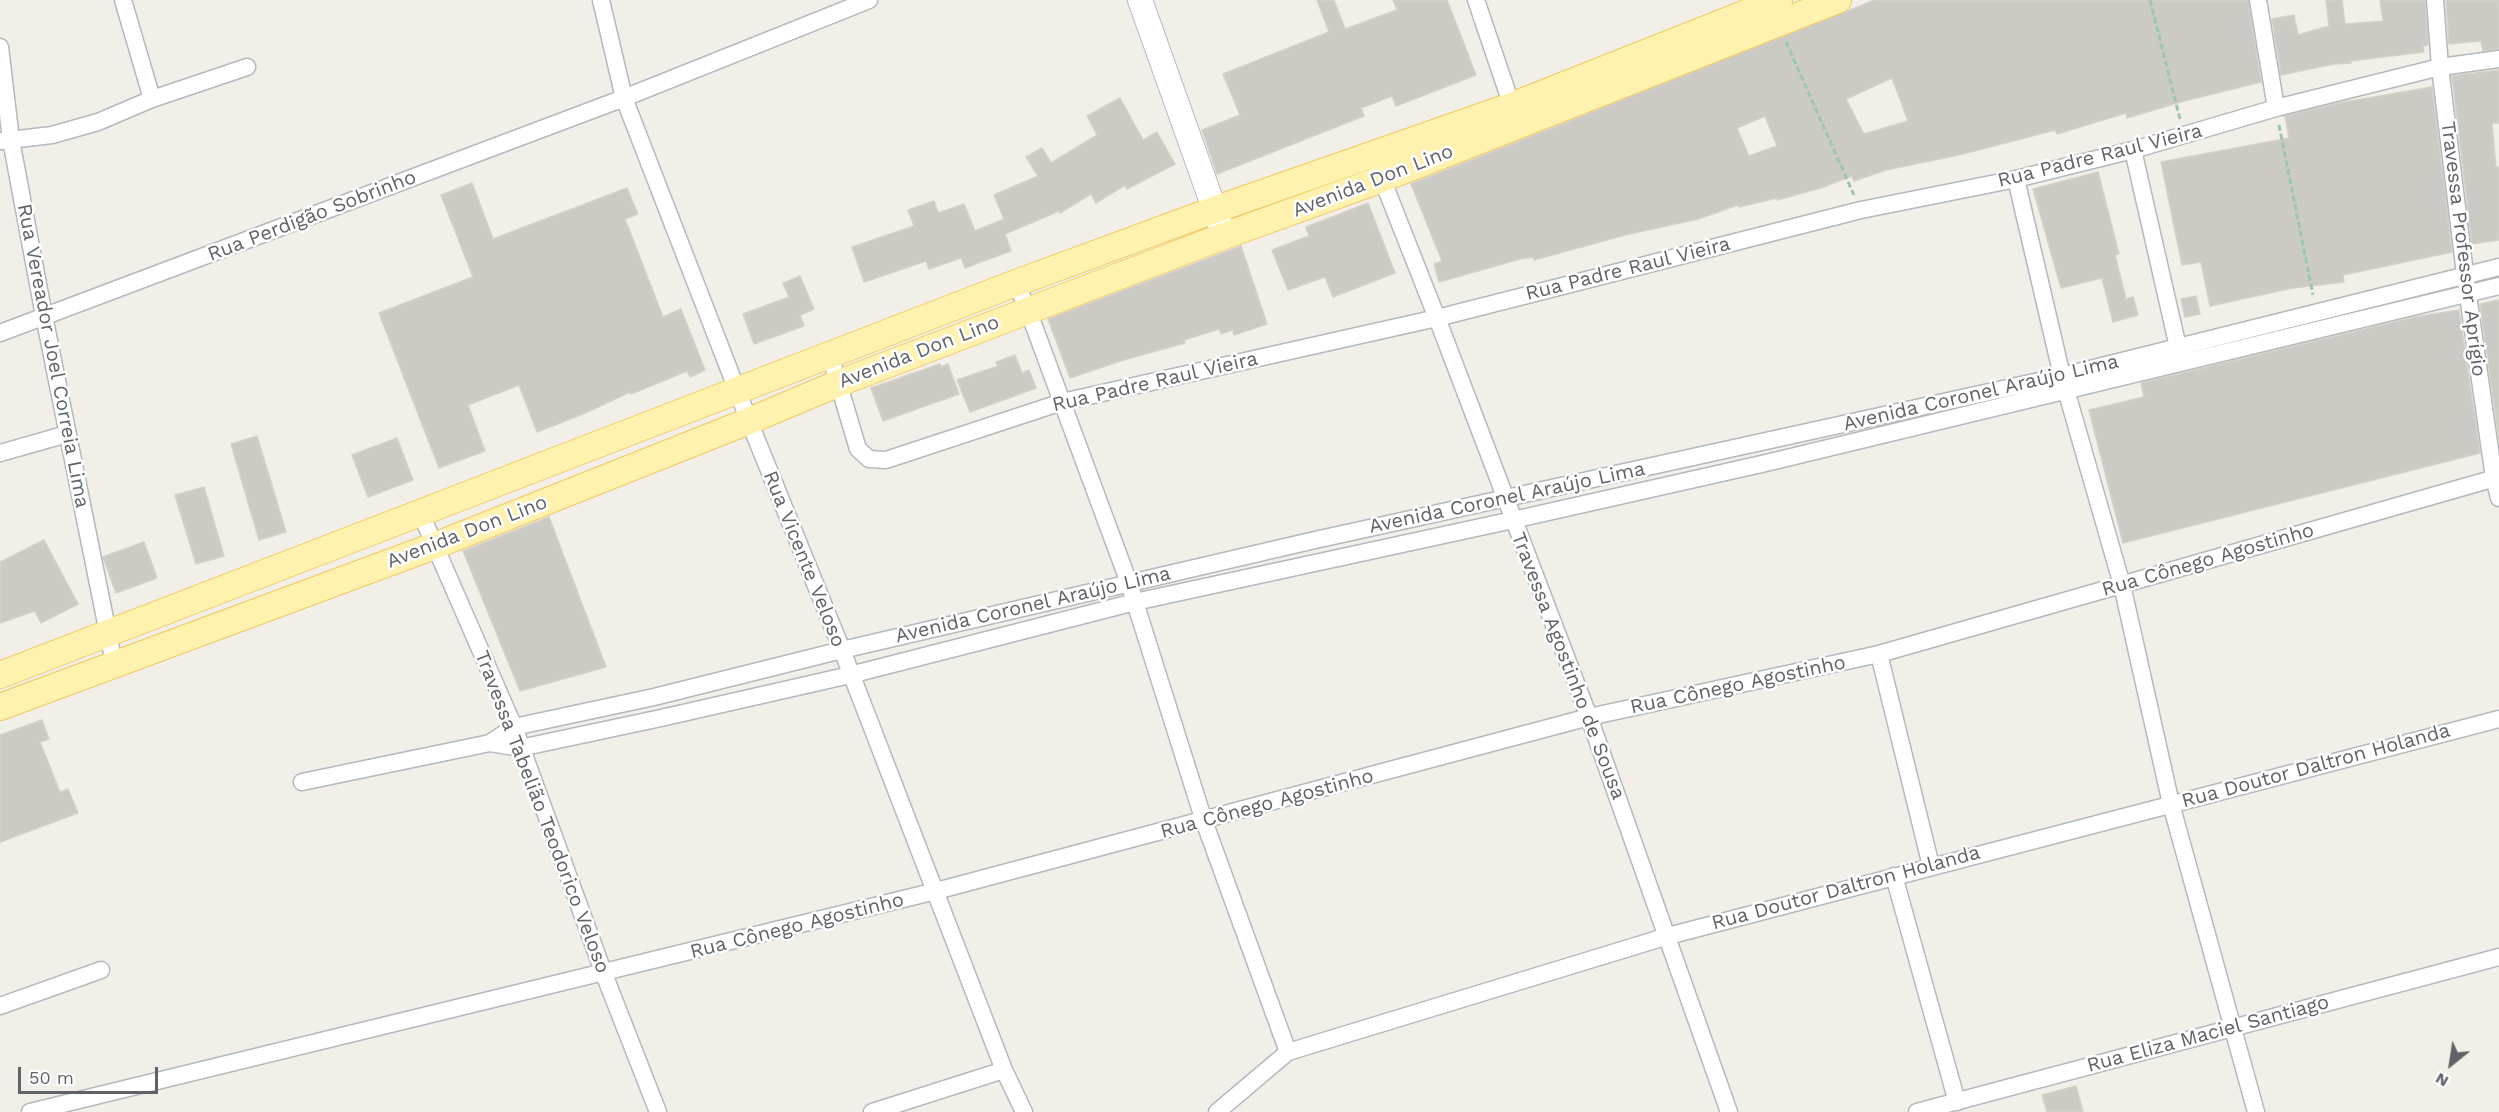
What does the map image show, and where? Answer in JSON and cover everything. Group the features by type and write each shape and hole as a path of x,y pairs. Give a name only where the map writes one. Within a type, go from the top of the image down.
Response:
{"main road":[{"name":"Avenida Don Lino","path":"0,707 434,546 749,422 839,383 1224,236 1382,179 1515,115 1778,12 1838,0"},
{"name":"Avenida Don Lino","path":"0,675 1016,283 1372,155 1515,115"},
{"path":"573,455 586,486"},
{"path":"268,573 279,603"}],"street":[{"path":"123,0 152,99"},
{"name":"Rua Vicente Veloso","path":"601,0 624,98 749,422 842,650 1004,1070 1024,1112"},
{"name":"Rua Perdigão Sobrinho","path":"0,333 624,98 869,0"},
{"path":"1140,0 1224,236"},
{"path":"1476,0 1515,115"},
{"path":"2258,0 2276,108"},
{"name":"Travessa Professor Aprígio","path":"2435,0 2440,67 2465,274 2499,498"},
{"name":"Rua Vereador Joel Correia Lima","path":"0,47 6,141 114,663"},
{"name":"Rua Padre Raul Vieira","path":"830,355 858,449 863,455 875,461 886,460 1062,402 1437,318 1861,210 2016,179 2133,150 2276,108 2440,67 2499,59"},
{"path":"6,141 52,135 98,122 152,99 246,67"},
{"path":"2133,150 2180,355"},
{"name":"Travessa Agostinho de Sousa","path":"1372,155 1437,318 1588,717 1729,1112"},
{"path":"2016,179 2065,384 2122,585 2171,804 2256,1112"},
{"name":"Avenida Coronel Araújo Lima","path":"520,748 850,675 1135,602 1513,520 1917,427 2065,384 2180,355 2323,311 2499,267"},
{"path":"1016,283 1129,582 1204,821 1288,1052"},
{"name":"Avenida Coronel Araújo Lima","path":"2180,355 2333,328 2499,286"},
{"path":"2323,311 2333,328"},
{"name":"Avenida Coronel Araújo Lima","path":"514,727 654,697 842,650 1315,540 1912,409 2065,384"},
{"path":"1912,409 1917,427"},
{"path":"0,453 67,434"},
{"path":"1760,443 1766,463"},
{"path":"1642,469 1647,490"},
{"name":"Rua Cônego Agostinho","path":"30,1112 604,974 936,891 1588,717 1879,654 2497,477"},
{"name":"Travessa Tabelião Teodorico Veloso","path":"421,514 514,727 604,974 658,1112"},
{"path":"1315,540 1322,560"},
{"path":"988,616 996,637"},
{"path":"1879,654 1931,866"},
{"path":"654,697 661,718"},
{"name":"Rua Doutor Daltron Holanda","path":"1217,1112 1288,1052 1668,936 2499,719"},
{"path":"490,743 514,727"},
{"path":"302,782 490,743 520,748"},
{"path":"1894,876 1957,1102"},
{"name":"Rua Eliza Maciel Santiago","path":"1917,1112 2499,957"},
{"path":"0,1006 101,970"},
{"path":"872,1112 1004,1070"}],"path":[{"path":"2150,0 2184,135"},
{"path":"1778,12 1861,210"},
{"path":"2276,108 2323,311"}],"building":[{"path":"1317,0 1334,0 1345,29 1397,10 1393,0 1447,0 1476,75 1396,106 1392,96 1361,108 1364,116 1217,174 1202,130 1240,115 1223,74 1329,32"},
{"path":"1875,0 2248,0 2261,82 2127,118 2126,113 2057,134 2055,130 1959,155 1886,170 1854,181 1852,176 1821,188 1777,200 1777,198 1739,207 1738,205 1698,219 1625,235 1534,260 1533,257 1520,259 1439,282 1434,264 1442,261 1411,184","holes":["1892,78 1908,121 1864,134 1846,99","1765,116 1777,146 1749,156 1737,128"]},
{"path":"2326,0 2342,0 2345,24 2383,21 2380,0 2425,0 2428,45 2423,46 2424,52 2350,61 2351,63 2334,64 2281,75 2272,19 2294,15 2298,35 2329,26"},
{"path":"2446,0 2499,0 2499,49 2483,51 2481,41 2449,44"},
{"path":"2499,70 2499,123 2492,123 2496,167 2499,167 2499,240 2472,244 2452,76"},
{"path":"2432,87 2452,252 2343,275 2344,282 2293,288 2210,306 2201,262 2182,265 2161,162 2289,138 2285,116 2339,103"},
{"path":"1120,98 1143,140 1157,132 1175,164 1127,189 1125,185 1096,203 1091,194 1060,213 1059,211 1005,234 1011,251 965,268 961,258 929,269 926,261 864,282 852,247 914,226 908,210 934,201 938,213 964,204 975,231 1004,219 994,195 1038,176 1026,157 1042,148 1051,163 1097,135 1087,116"},
{"path":"2098,172 2119,254 2115,255 2126,299 2133,297 2138,315 2113,322 2102,278 2061,288 2033,189"},
{"path":"472,183 493,239 627,188 638,214 625,219 663,317 681,309 705,370 690,377 687,371 631,394 630,392 537,432 519,385 468,405 485,451 439,468 379,313 473,277 441,195"},
{"path":"1368,203 1395,273 1333,297 1325,277 1288,290 1272,250 1309,236 1306,227"},
{"path":"1241,246 1267,324 1234,335 1233,330 1221,334 1219,329 1184,340 1185,343 1070,378 1048,319"},
{"path":"800,276 814,309 800,315 804,326 754,344 743,314 789,297 783,283"},
{"path":"2196,296 2200,314 2185,317 2181,299"},
{"path":"2499,300 2499,439 2480,304"},
{"path":"2459,310 2480,453 2123,543 2089,410 2144,397 2141,383 2415,317"},
{"path":"1015,355 1022,373 1029,370 1036,388 970,412 957,380 998,366 996,362"},
{"path":"940,364 941,367 948,364 959,394 883,421 871,388"},
{"path":"257,436 286,532 259,540 231,444"},
{"path":"397,438 413,480 368,497 352,455"},
{"path":"204,487 224,556 196,564 175,495"},
{"path":"549,517 606,667 520,691 463,551"},
{"path":"44,540 78,604 41,623 35,611 0,623 0,562"},
{"path":"144,542 157,578 116,593 103,557"},
{"path":"42,720 49,739 40,742 60,792 68,789 78,813 0,842 0,735"},
{"path":"2076,1086 2083,1112 2047,1112 2042,1095"}]}
